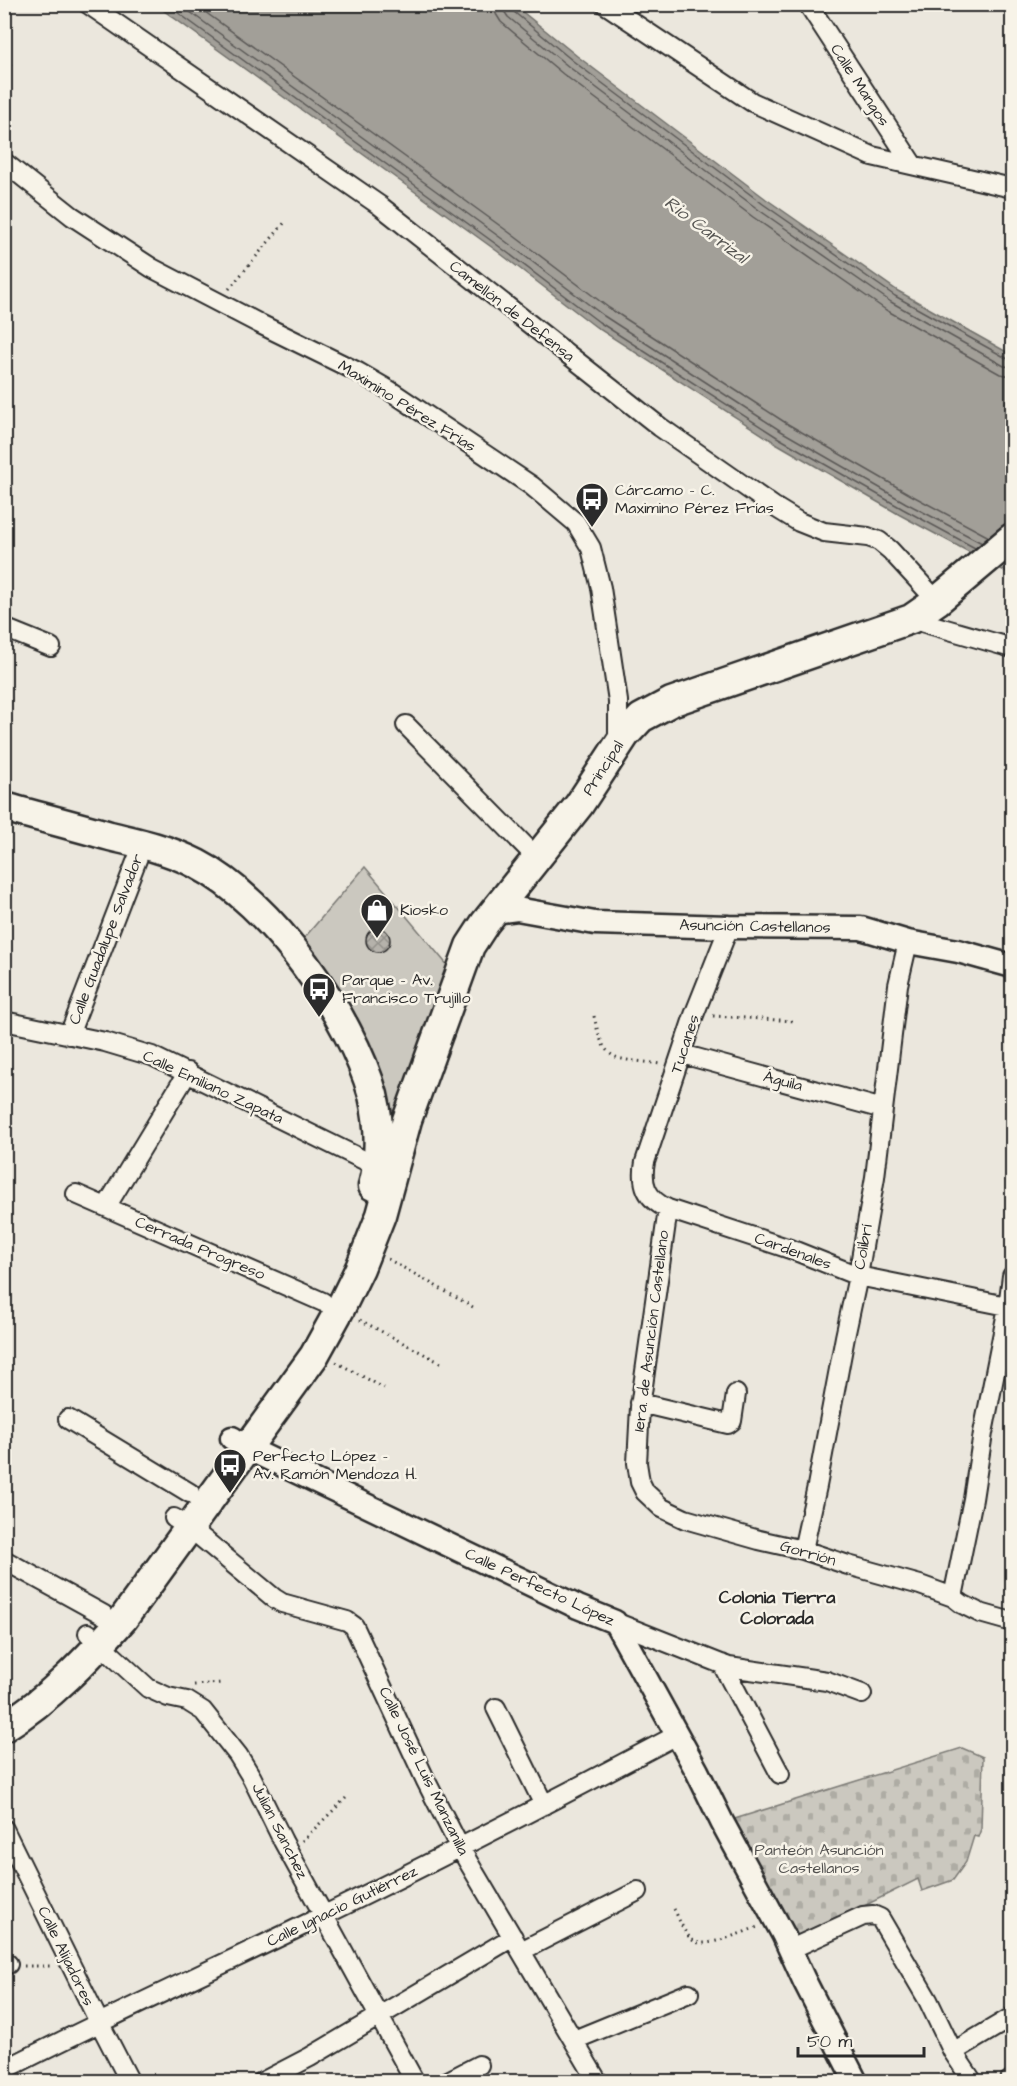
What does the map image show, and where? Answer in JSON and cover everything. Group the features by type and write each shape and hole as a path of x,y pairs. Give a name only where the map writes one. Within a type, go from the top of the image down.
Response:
{"main road":[{"name":"Principal","path":"332,1305 368,1248 381,1215 407,1120 470,946 476,935 592,787 618,746 641,718 665,704 911,619 947,593 1012,538"},
{"path":"4,807 143,844 178,856 214,874 250,902 275,927 310,974 342,1024 363,1067 376,1112 378,1167 316,1352 239,1443 190,1493 182,1523"},
{"path":"376,1112 388,1125 398,1125 407,1120"},
{"path":"4,1727 37,1703 97,1631 153,1550 182,1523 239,1443 290,1355 332,1305"},
{"path":"4,1705 97,1631"}],"street":[{"name":"Camellón de Defensa","path":"88,4 379,206 660,427 764,500 799,522 824,532 868,537 879,541 947,593"},
{"path":"605,4 752,102 872,156 1012,188"},
{"name":"Calle Mangos","path":"808,4 913,165"},
{"name":"Maximino Pérez Frías","path":"4,162 72,216 152,268 358,372 388,390 532,486 576,523 591,548 601,588 618,701 618,746"},
{"path":"911,619 1012,648"},
{"path":"4,628 51,647"},
{"path":"406,725 537,858"},
{"name":"Calle Guadalupe Salvador","path":"69,1035 143,844"},
{"name":"Asunción Castellanos","path":"494,912 517,909 595,923 861,928 908,942 958,951 1012,966"},
{"name":"Tucanes","path":"645,1162 694,1015 729,927"},
{"name":"Colibrí","path":"803,1550 858,1276 875,1177 898,985 908,942"},
{"name":"Calle Emiliano Zapata","path":"4,1021 134,1050 188,1072 378,1167"},
{"name":"Águila","path":"680,1060 883,1109"},
{"path":"106,1207 188,1072"},
{"name":"Cardenales","path":"645,1162 643,1177 647,1193 653,1200 668,1209 793,1250 858,1276 1010,1307"},
{"name":"Cerrada Progreso","path":"76,1194 332,1305"},
{"name":"1era. de Asunción Castellano","path":"636,1454 640,1403 668,1209"},
{"path":"952,1597 1010,1307 1012,1276"},
{"path":"640,1403 728,1424 733,1417 736,1394"},
{"path":"68,1419 190,1493"},
{"name":"Calle Perfecto López","path":"239,1443 578,1607 615,1622 722,1664 752,1671 827,1681 862,1694"},
{"name":"Gorrión","path":"636,1454 640,1482 645,1492 662,1508 696,1522 803,1550 952,1597 980,1613 1012,1622"},
{"name":"Calle José Luis Manzanilla","path":"182,1523 274,1598 347,1621 354,1626 426,1781 460,1848 598,2082"},
{"name":"Julian Sanchez","path":"4,1560 97,1631 148,1688 168,1697 187,1701 203,1711 228,1742 252,1778 290,1853 415,2082"},
{"path":"615,1622 776,1921 856,2082"},
{"path":"722,1664 780,1774"},
{"path":"496,1708 544,1805"},
{"name":"Calle Ignacio Gutiérrez","path":"4,2070 460,1848 677,1735"},
{"name":"Calle Alijadores","path":"4,1828 130,2082"},
{"path":"262,2082 310,2057 379,2015 517,1944 638,1891"},
{"path":"790,1949 863,1916 880,1917 928,2000 953,2052 973,2082"},
{"path":"574,2040 689,1993"},
{"path":"953,2052 1012,2017"},
{"path":"446,2082 480,2065"},
{"path":"1008,2082 1012,2079"}],"path":[{"path":"4,75 13,61"},
{"path":"218,302 286,221"},
{"path":"694,1015 795,1021"},
{"path":"594,1016 601,1044 609,1054 620,1058 680,1060"},
{"path":"368,1248 472,1307"},
{"path":"332,1305 441,1363"},
{"path":"316,1352 384,1388"},
{"path":"290,1853 348,1796"},
{"path":"674,1908 686,1932 700,1944 776,1921"},
{"path":"6,1964 42,1967 70,1964"}],"green space":[{"path":"365,867 454,973 388,1147 299,944"},
{"name":"Panteón Asunción Castellanos","path":"962,1748 983,1757 981,1829 978,1837 974,1836 966,1862 953,1880 922,1891 918,1879 790,1940 725,1822"}],"water":[{"name":"Rio Carrizal","path":"156,5 514,5 577,56 766,199 898,291 1012,355 1012,575 900,515 774,442 596,327 497,251"}],"building":[{"name":"Kiosko","path":"378,928 387,931 390,940 387,949 378,952 369,949 366,940 369,931"}],"place":[{"name":"Cárcamo - C. Maximino Pérez Frías","path":"592,528"},
{"name":"Kiosko","path":"377,939"},
{"name":"Parque - Av. Francisco Trujillo","path":"319,1018"},
{"name":"Perfecto López - Av. Ramón Mendoza H.","path":"230,1494"}],"district":[{"name":"Colonia Tierra Colorada","path":"777,1607"}]}
